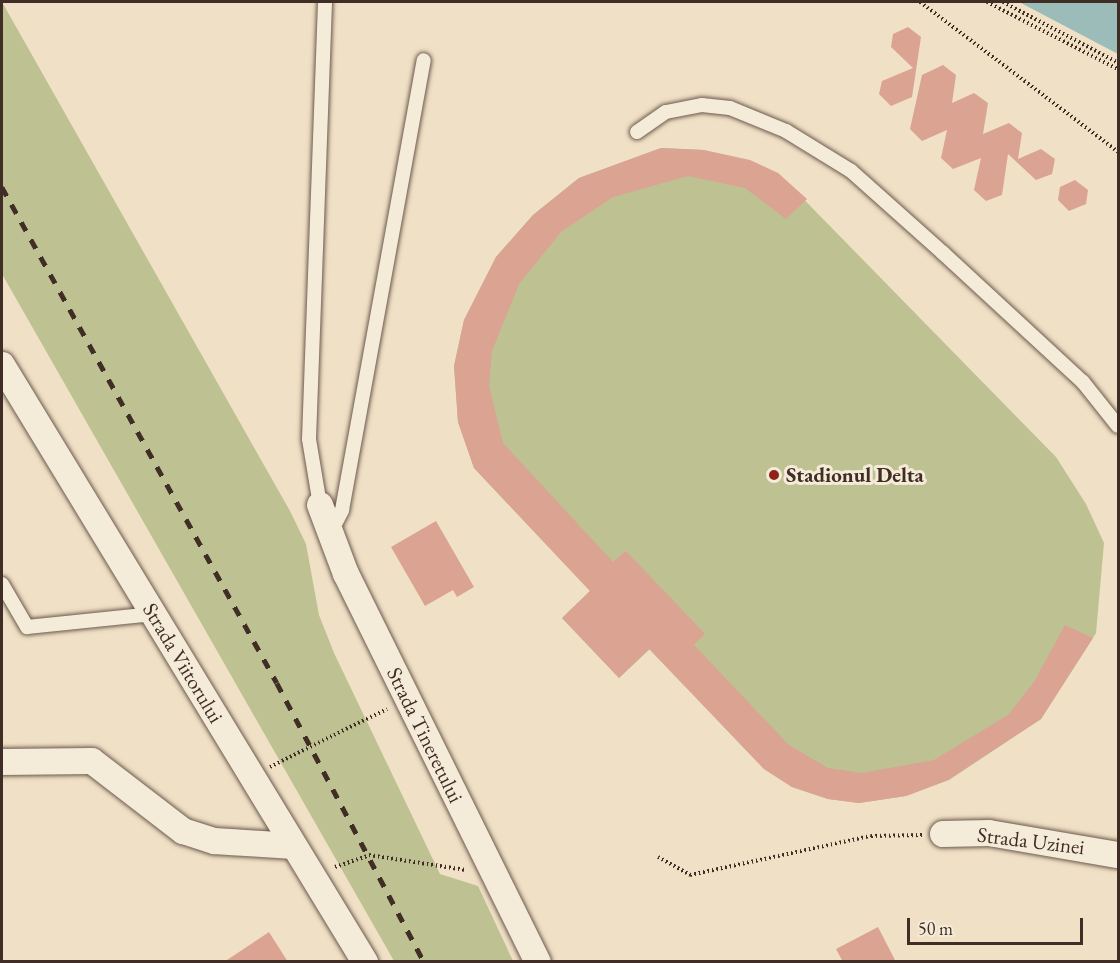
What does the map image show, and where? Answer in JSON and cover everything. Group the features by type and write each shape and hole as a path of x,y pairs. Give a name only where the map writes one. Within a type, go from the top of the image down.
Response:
{"street":[{"name":"Strada Viitorului","path":"2,365 365,962"},
{"name":"Strada Tineretului","path":"320,505 346,574 492,874 538,962"},
{"path":"2,762 92,761 183,831 214,841 294,846"},
{"name":"Strada Uzinei","path":"944,834 989,833 1119,855"}],"lane":[{"path":"320,505 309,440 325,2"},
{"path":"332,532 342,510 424,60"},
{"path":"637,132 666,112 702,105 730,108 786,131 851,171 1083,382 1119,426"},
{"path":"2,584 27,627 153,614"}],"path":[{"path":"920,2 1119,153"},
{"path":"987,2 1119,69"},
{"path":"1004,2 1119,63"},
{"path":"270,767 361,722"},
{"path":"658,857 690,875 871,836 944,834"},
{"path":"312,875 369,855 492,874"}],"green space":[{"path":"2,2 290,511 306,544 319,615 334,653 440,874 478,886 513,961 394,961 2,274"},
{"name":"Stadionul Delta","path":"661,148 704,150 778,173 1056,457 1086,504 1104,543 1096,633 1041,719 949,780 906,796 859,803 828,799 792,787 764,769 650,649 619,678 562,618 590,591 474,468 458,422 454,366 464,320 496,257 533,215 579,178"}],"water":[{"path":"1019,2 1118,2 1118,54"}],"building":[{"path":"908,27 921,37 912,97 891,106 879,94 882,81 913,68 891,47 893,34"},
{"path":"943,65 956,75 952,103 974,93 988,103 983,134 1009,123 1022,133 1018,159 1041,149 1055,159 1052,174 1036,180 1008,154 1002,195 986,201 974,190 981,158 953,169 941,158 947,130 922,141 910,129 922,75"},
{"path":"661,148 704,150 750,160 778,173 807,199 786,219 745,188 688,176 613,197 561,232 519,284 492,351 489,386 503,443 613,562 626,551 705,634 694,645 789,745 828,768 862,773 934,760 1008,715 1034,682 1065,625 1093,638 1041,719 948,780 906,796 859,803 828,799 792,787 764,769 649,649 619,678 562,618 590,591 474,468 458,422 454,366 464,320 496,257 533,215 579,178"},
{"path":"1075,180 1088,190 1086,204 1069,211 1058,200 1060,187"},
{"path":"436,521 474,587 457,597 453,590 425,606 391,547"},
{"path":"878,927 896,962 843,962 836,949"},
{"path":"269,932 288,962 224,962"}],"railway":[{"path":"2,187 277,683 424,962"}],"place":[{"name":"Stadionul Delta","path":"774,475"}]}
